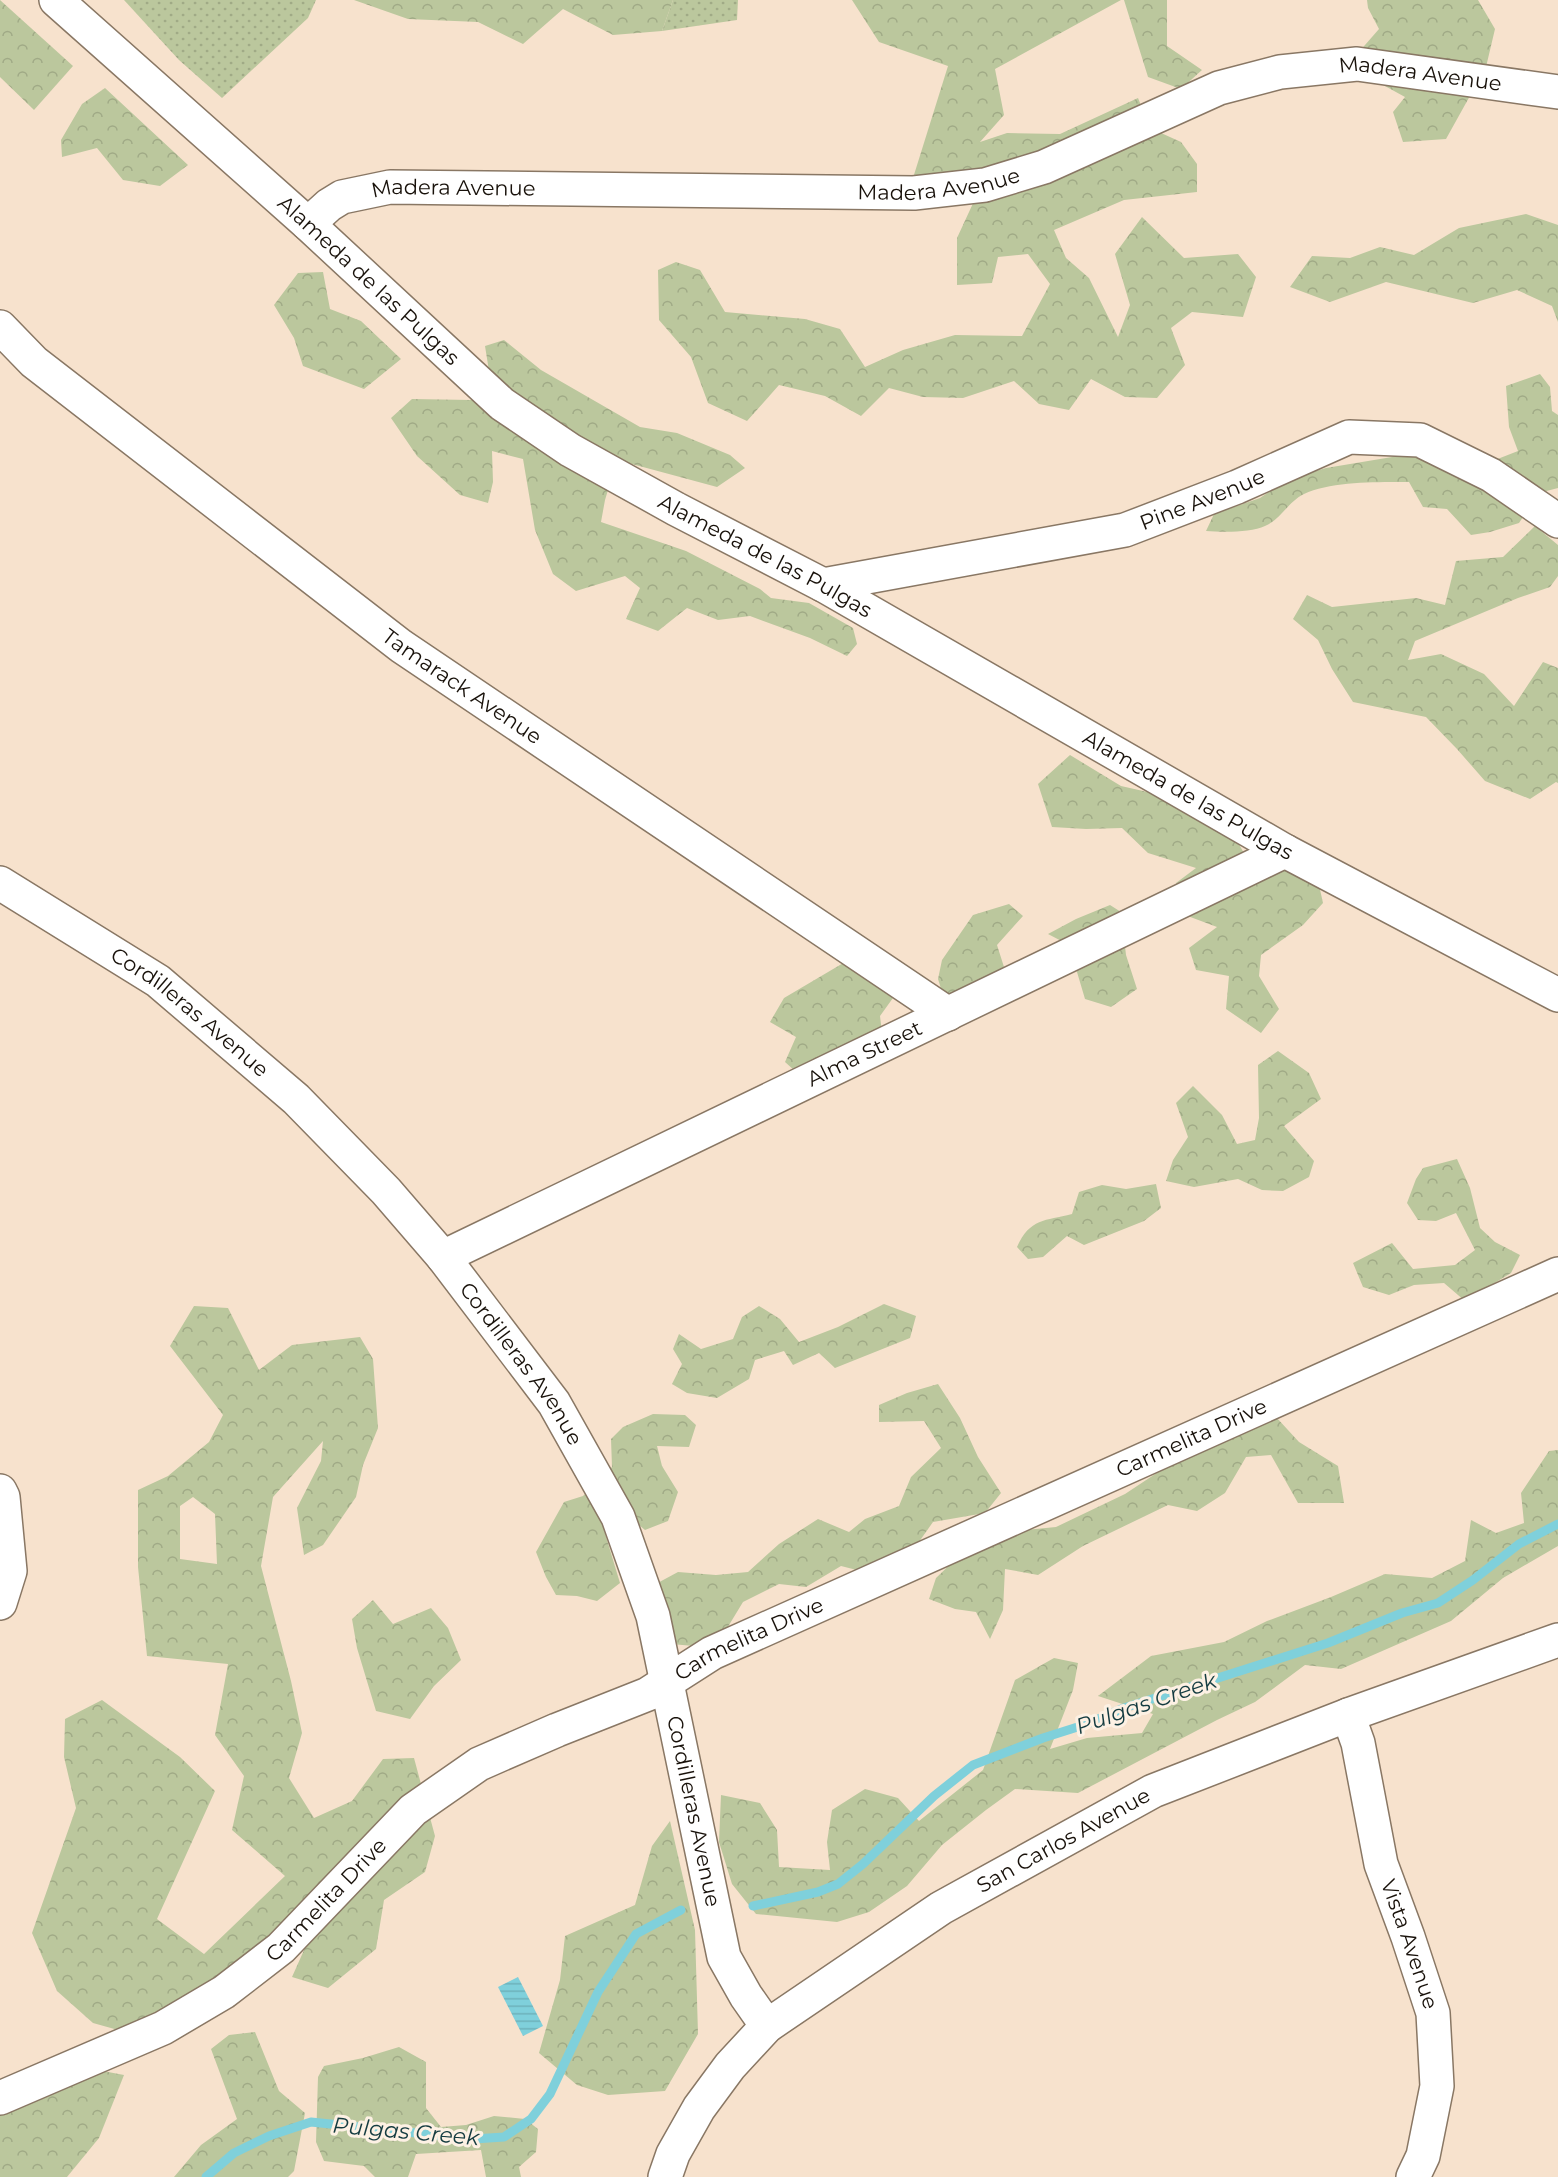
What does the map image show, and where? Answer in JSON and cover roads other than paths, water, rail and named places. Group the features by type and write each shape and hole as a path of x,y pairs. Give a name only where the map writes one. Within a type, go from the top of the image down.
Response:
{"street":[{"name":"Alameda de las Pulgas","path":"56,0 308,224 502,404 570,450 676,509 823,585 1285,851 1558,995"},
{"name":"Madera Avenue","path":"308,224 329,205 342,197 390,187 914,193 985,185 1044,167 1219,88 1280,72 1357,64 1558,92"},
{"name":"Tamarack Avenue","path":"0,327 34,362 401,646 948,1014"},
{"name":"Pine Avenue","path":"823,585 1125,530 1237,487 1349,437 1420,440 1491,475 1558,521"},
{"name":"Alma Street","path":"443,1257 1285,851"},
{"name":"Cordilleras Avenue","path":"0,883 158,981 296,1099 386,1191 443,1257 554,1403 618,1517 653,1616 724,1957 746,1996 767,2026"},
{"name":"Carmelita Drive","path":"0,2098 163,2028 225,1992 281,1948 413,1810 479,1764 648,1694 712,1653 1558,1274"},
{"path":"0,1491 3,1497 10,1571 0,1603"},
{"name":"San Carlos Avenue","path":"665,2177 673,2154 699,2108 730,2066 767,2026 941,1908 1153,1791 1348,1715 1558,1640"},
{"name":"Vista Avenue","path":"1348,1715 1358,1743 1381,1864 1433,2013 1437,2086 1423,2156 1413,2177"}],"water":[{"path":"518,1977 543,2026 523,2036 498,1987"}],"waterway":[{"name":"Pulgas Creek","path":"753,1906 818,1892 838,1884 863,1864 934,1796 973,1765 1087,1724 1124,1708 1328,1643 1402,1613 1438,1603 1473,1580 1519,1544 1558,1524"},
{"name":"Pulgas Creek","path":"206,2177 234,2153 269,2136 311,2122 474,2139 504,2137 531,2119 550,2094 598,1992 636,1934 681,1910"}]}
